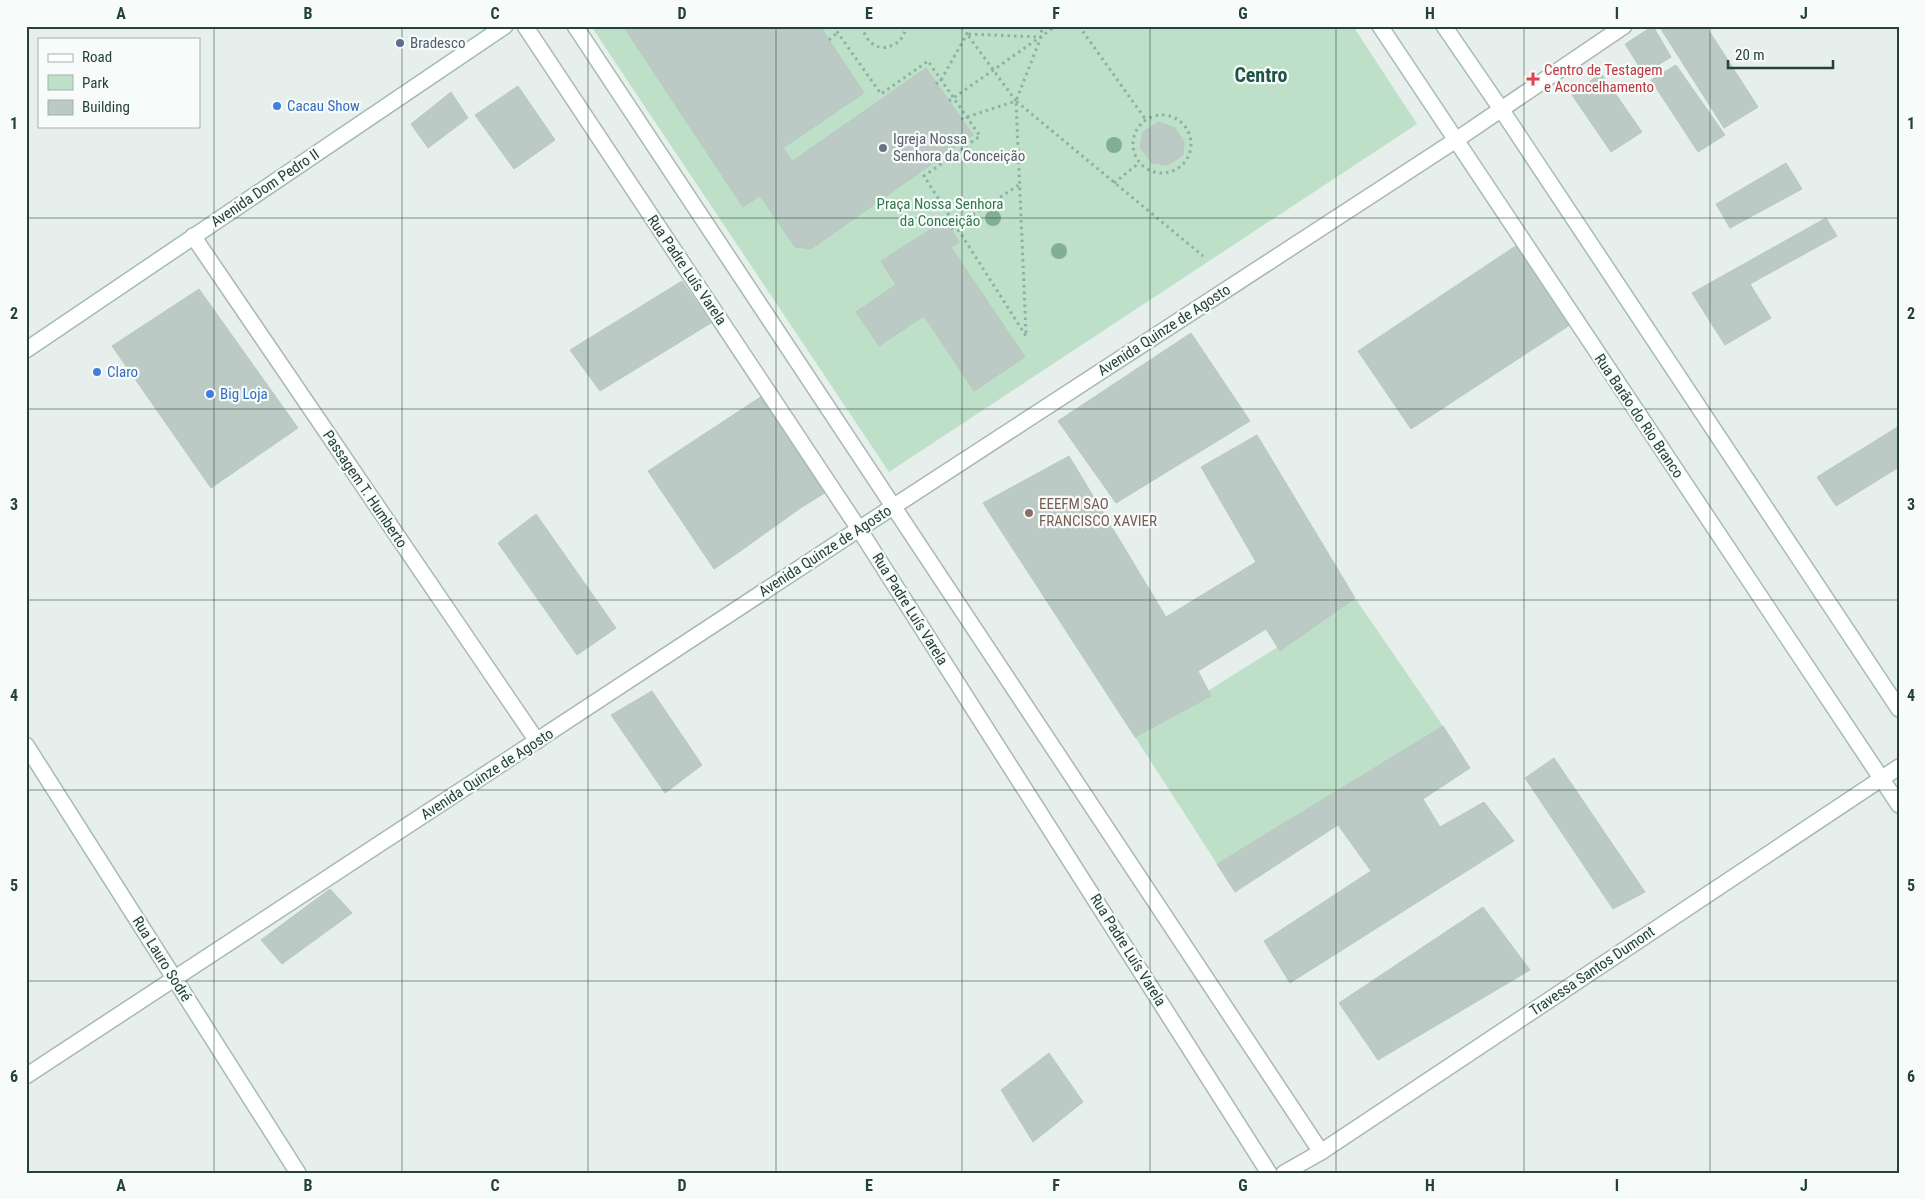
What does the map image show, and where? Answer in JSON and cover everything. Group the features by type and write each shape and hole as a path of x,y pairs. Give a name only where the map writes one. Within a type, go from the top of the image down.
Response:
{"street":[{"name":"Avenida Dom Pedro II","path":"26,350 505,26"},
{"name":"Rua Padre Luís Varela","path":"525,26 859,528 1269,1173"},
{"path":"575,26 1321,1152"},
{"name":"Rua Barão do Rio Branco","path":"1380,26 1899,805"},
{"path":"1444,26 1899,709"},
{"name":"Avenida Quinze de Agosto","path":"26,1076 859,528 1456,140 1624,26"},
{"name":"Passagem T. Humberto","path":"193,236 537,741"},
{"name":"Rua Lauro Sodré","path":"26,745 298,1173"},
{"name":"Travessa Santos Dumont","path":"1284,1173 1321,1152 1899,767"}],"path":[{"path":"832,26 880,94 928,61 980,136 924,176 1026,336 1016,102 1041,37 1042,26"},
{"path":"863,26 865,36 869,41 882,48 897,44 905,32 906,26"},
{"path":"962,26 1016,102 1203,256"},
{"path":"949,101 1056,26"},
{"path":"1079,26 1146,120"},
{"path":"829,40 837,34"},
{"path":"968,34 1041,37"},
{"path":"936,84 941,80 968,34"},
{"path":"961,119 1016,102"},
{"path":"1163,115 1181,122 1190,136 1192,146 1184,164 1176,170 1167,173 1157,173 1148,170 1139,163 1134,149 1134,135 1146,120 1154,116 1163,115"},
{"path":"1114,183 1139,163"},
{"path":"951,229 1019,185"}],"green space":[{"name":"Praça Nossa Senhora da Conceição","path":"591,26 1353,26 1417,124 889,472"},
{"path":"1355,598 1443,726 1217,864 1135,737"}],"building":[{"path":"623,26 746,26 716,47 792,161 764,181 760,196 743,207"},
{"path":"746,26 820,26 864,93 783,148 716,47"},
{"path":"1653,26 1671,57 1644,74 1625,44"},
{"path":"1659,26 1706,26 1758,107 1724,128"},
{"path":"1676,65 1725,135 1698,152 1651,80"},
{"name":"Igreja Nossa Senhora da Conceição","path":"926,68 973,135 811,249 795,247 760,196 764,181"},
{"path":"1601,73 1642,132 1611,152 1572,95"},
{"path":"518,86 555,140 514,169 475,115"},
{"path":"451,92 468,118 428,148 411,124"},
{"path":"1159,122 1175,128 1184,142 1183,155 1168,165 1152,163 1140,147 1143,132"},
{"path":"1786,163 1802,189 1730,228 1716,204"},
{"path":"1826,218 1837,236 1750,284 1771,318 1725,345 1692,293"},
{"path":"945,220 959,242 896,285 881,261"},
{"path":"1523,241 1576,321 1411,429 1358,351"},
{"path":"951,247 1025,357 974,391 924,316 879,346 856,312"},
{"path":"682,281 711,323 600,391 570,350"},
{"name":"Big Loja","path":"199,289 298,428 211,488 112,346"},
{"path":"1191,333 1250,421 1116,503 1058,421"},
{"path":"762,396 828,491 802,507 775,469 711,512 739,552 714,569 648,471"},
{"path":"1899,426 1899,467 1836,506 1817,477"},
{"path":"1257,435 1355,598 1280,651 1266,629 1198,671 1211,696 1135,737 983,503 1069,456 1166,617 1256,562 1201,467"},
{"path":"775,469 802,507 739,552 711,512"},
{"path":"536,514 616,628 577,655 498,543"},
{"path":"652,691 702,765 665,793 611,715"},
{"path":"1443,726 1470,768 1423,799 1440,827 1484,802 1514,841 1290,983 1264,941 1371,871 1338,825 1235,892 1217,864"},
{"path":"1554,758 1645,892 1613,909 1525,778"},
{"path":"330,889 352,913 282,964 261,940"},
{"path":"1483,907 1530,970 1378,1060 1339,1003"},
{"path":"1049,1053 1083,1102 1033,1142 1001,1090"}],"place":[{"name":"Bradesco","path":"400,43"},
{"name":"Centro de Testagem e Aconcelhamento","path":"1533,79"},
{"name":"Cacau Show","path":"277,106"},
{"name":"Igreja Nossa Senhora da Conceição","path":"883,148"},
{"name":"Claro","path":"97,372"},
{"name":"Big Loja","path":"210,394"},
{"name":"EEEFM SAO FRANCISCO XAVIER","path":"1029,513"}],"district":[{"name":"Centro","path":"1261,75"}]}
